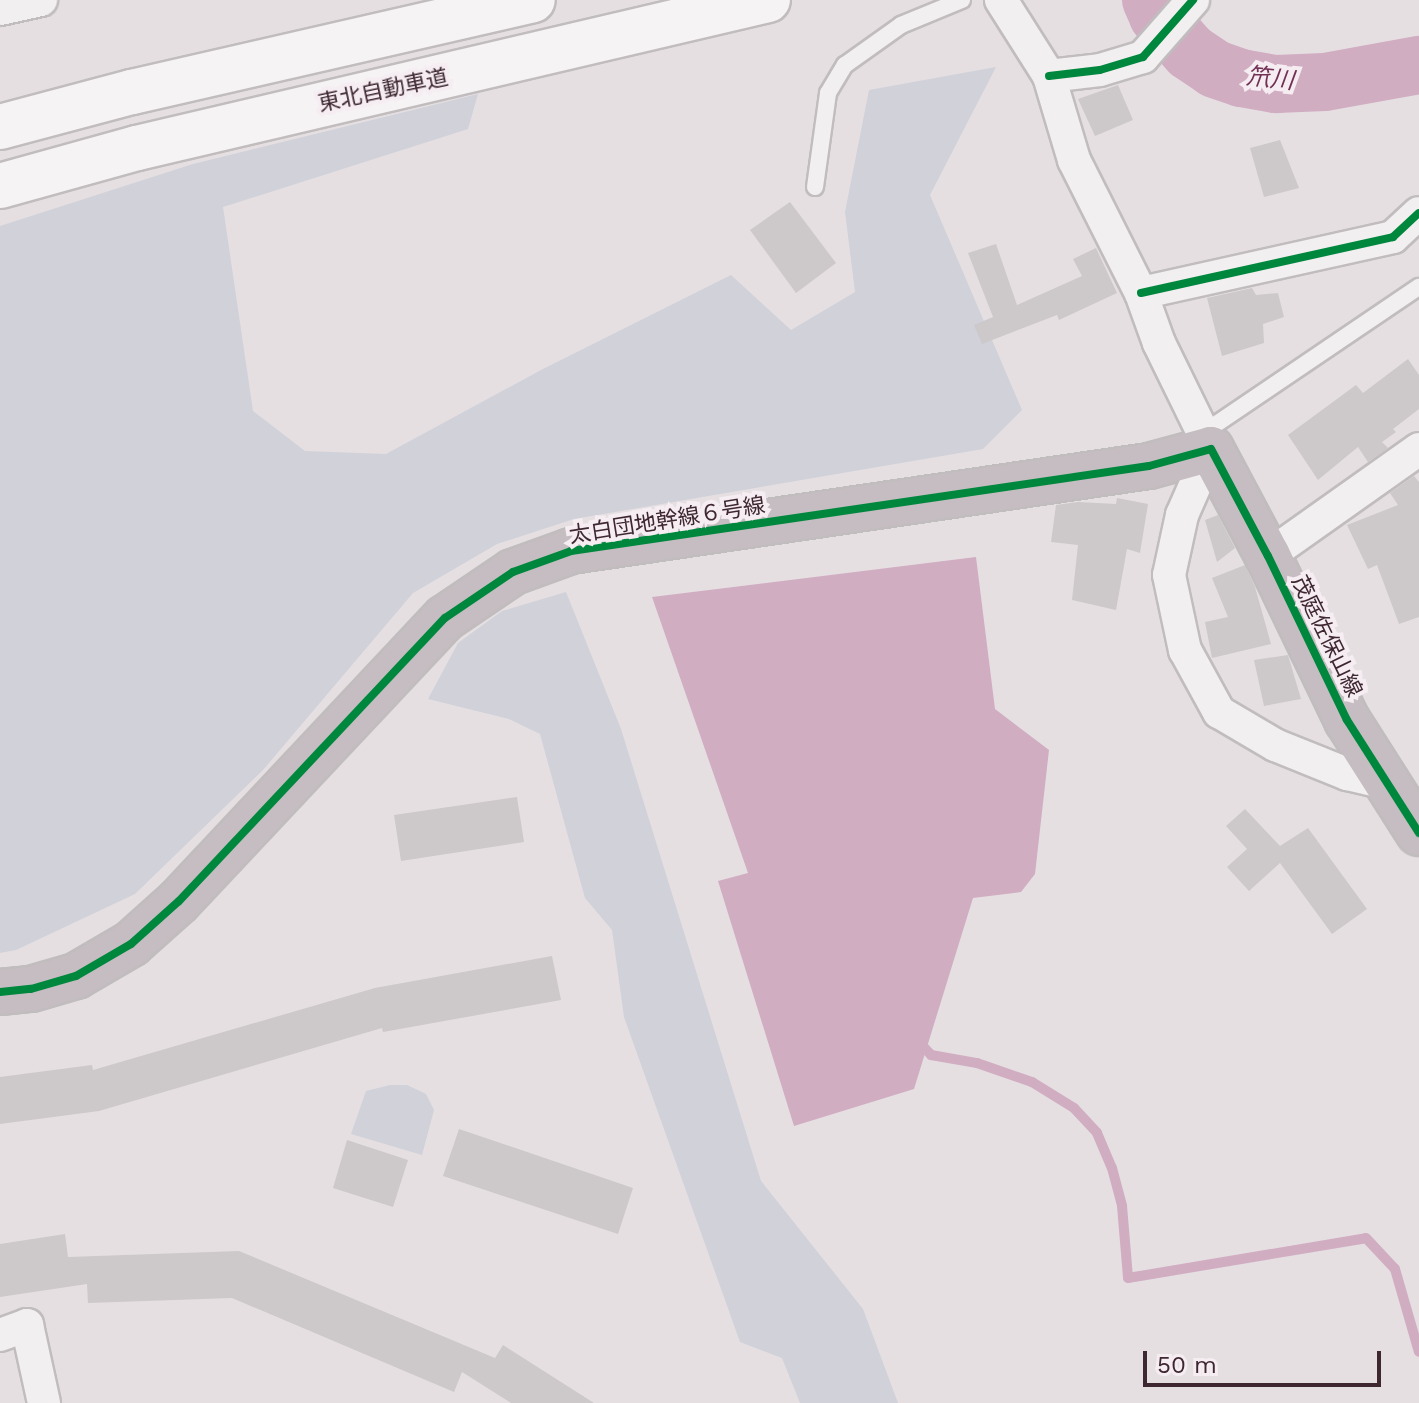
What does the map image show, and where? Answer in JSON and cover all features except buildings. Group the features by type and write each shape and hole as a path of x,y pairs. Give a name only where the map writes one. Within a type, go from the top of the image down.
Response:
{"highway":[{"path":"0,127 132,92 533,0"},
{"name":"東北自動車道","path":"0,186 210,130 544,55 768,0"}],"street":[{"path":"0,9 41,0"},
{"name":"茂庭佐保山線","path":"1001,0 1049,76 1074,160 1141,293 1159,343 1268,556 1347,720 1419,833"},
{"path":"1049,76 1100,70 1143,57 1193,0"},
{"path":"1141,293 1393,237 1419,213"},
{"path":"1207,441 1182,515 1169,575 1185,650 1219,712 1275,745 1347,774 1390,784"},
{"name":"太白団地幹線６号線","path":"0,992 31,989 76,976 131,944 179,901 445,618 513,572 571,551 1149,466 1207,441"},
{"path":"1268,556 1419,449"},
{"path":"0,1335 27,1325 44,1403"}],"lane":[{"path":"815,187 828,93 845,65 901,25 962,0"},
{"path":"1207,441 1419,287"}],"shaded area":[{"path":"996,67 930,195 1022,410 983,449 574,519 497,544 413,593 263,770 135,894 16,950 0,953 0,226 193,164 478,94 468,129 223,207 253,411 305,451 386,454 541,370 731,275 791,330 855,292 845,212 869,90"},
{"path":"976,557 995,709 1049,750 1035,874 1021,892 973,898 914,1089 794,1126 718,881 748,873 652,597"},
{"path":"566,592 621,729 761,1181 863,1309 898,1403 800,1403 782,1358 740,1342 624,1017 612,930 585,898 540,734 509,719 428,699 458,643 502,611"},
{"path":"390,1085 407,1085 426,1094 434,1110 422,1155 351,1134 366,1091"}],"waterway":[{"name":"笊川","path":"1151,0 1158,16 1190,52 1215,69 1241,78 1276,84 1325,82 1419,65"},
{"path":"919,1042 931,1055 977,1063 1032,1082 1074,1108 1097,1133 1112,1168 1122,1206 1128,1278 1366,1238 1395,1269 1419,1352"}],"cycle path":[{"path":"1049,76 1100,70 1143,57 1193,0"},
{"path":"1141,293 1393,237 1419,213"},
{"path":"0,992 31,989 76,976 131,944 179,901 445,618 513,572 571,551 1149,466 1211,449 1268,556 1347,720 1419,833"}]}
